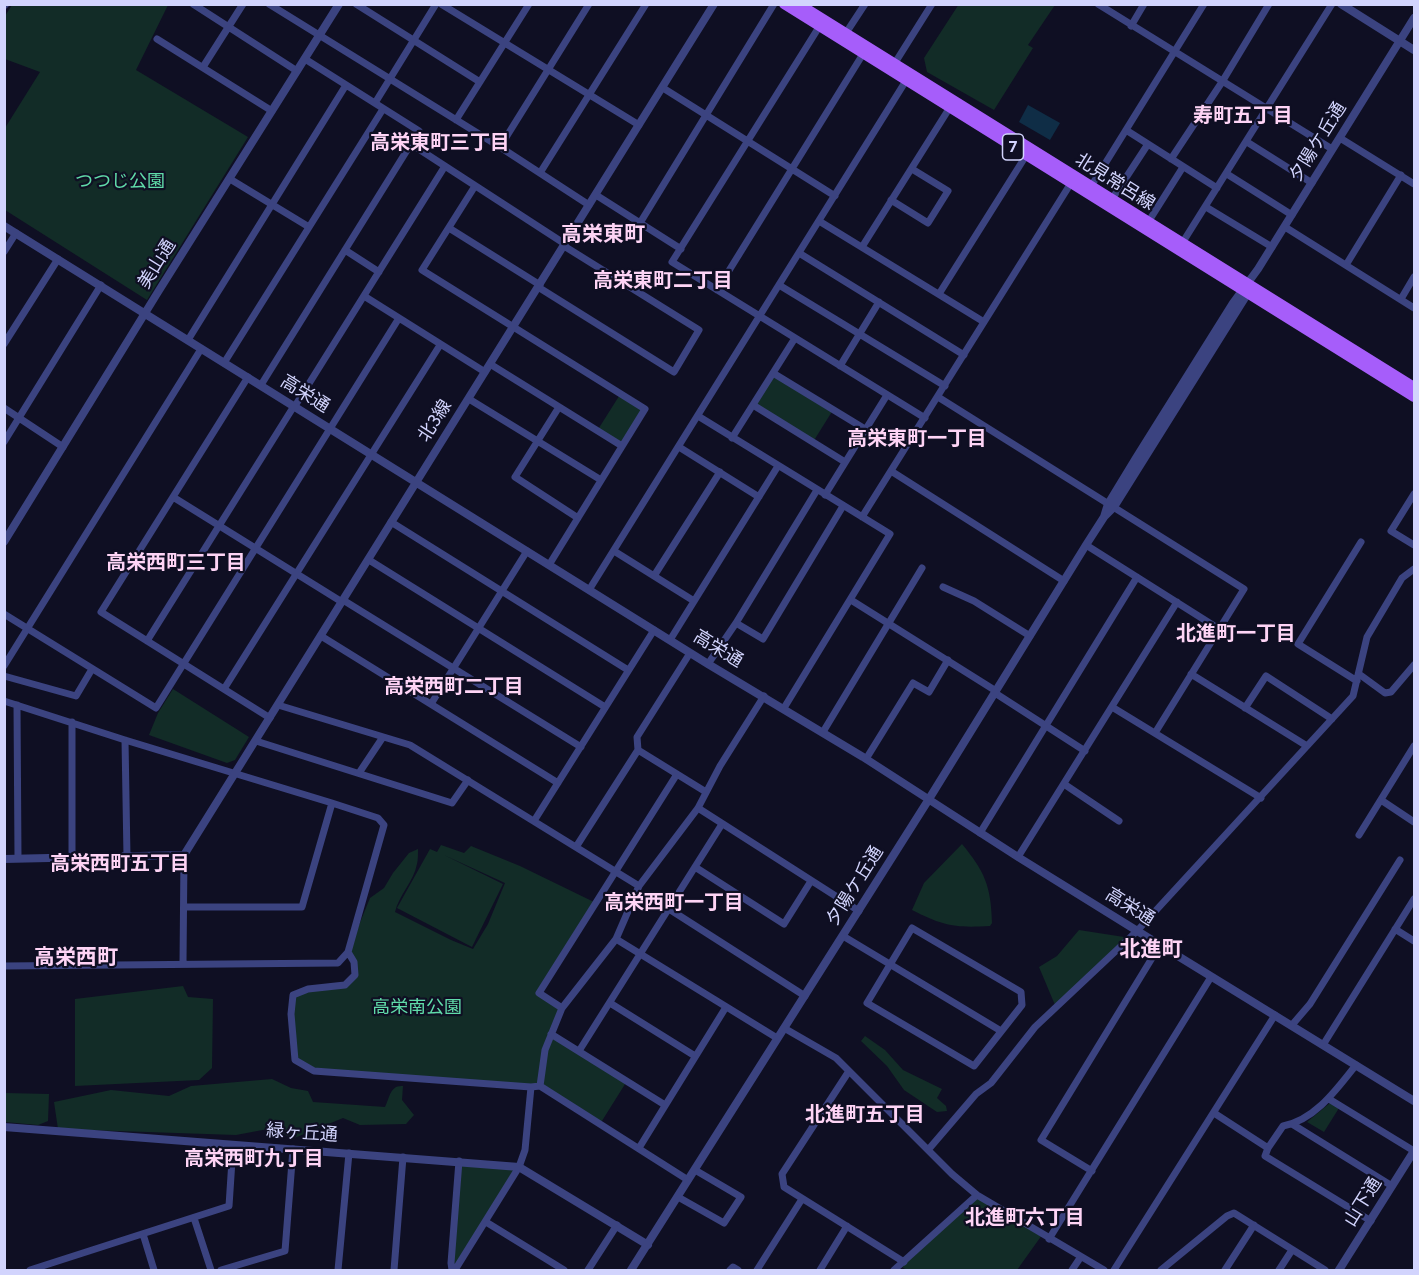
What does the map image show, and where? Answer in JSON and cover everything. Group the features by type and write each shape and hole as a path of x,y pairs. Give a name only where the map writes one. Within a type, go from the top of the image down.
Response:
{"main road":[{"name":"北見常呂線","path":"784,4 819,27 844,37 863,54 892,68"},
{"name":"北見常呂線","path":"799,4 892,68 1180,246 1414,396"},
{"name":"北見常呂線","path":"1028,152 1071,183 1112,200 1146,225"},
{"name":"北見常呂線","path":"1246,289 1414,387"}],"street":[{"path":"193,4 297,71"},
{"path":"203,67 243,4"},
{"path":"268,4 500,147 589,205"},
{"name":"美山通","path":"4,542 339,4"},
{"path":"356,4 480,82"},
{"path":"375,103 438,4 639,125"},
{"path":"456,120 528,4"},
{"path":"500,147 589,4"},
{"path":"540,173 646,4"},
{"name":"北3線","path":"184,855 714,4"},
{"path":"640,223 774,4"},
{"path":"844,37 865,4"},
{"path":"892,68 932,4"},
{"path":"1098,4 1332,149"},
{"path":"1131,26 1144,4"},
{"path":"1089,190 1204,4"},
{"path":"1171,159 1222,82 1269,4"},
{"path":"1180,246 1332,4"},
{"path":"1341,4 1414,50"},
{"name":"夕陽ケ丘通","path":"631,1270 859,911 1414,18"},
{"path":"819,27 672,262 924,418"},
{"path":"157,39 272,111"},
{"path":"717,290 863,54"},
{"path":"261,385 419,131 305,59"},
{"path":"589,590 908,77"},
{"path":"188,340 346,85"},
{"path":"663,88 835,196"},
{"path":"862,247 952,104"},
{"path":"224,363 383,109"},
{"path":"1126,130 1217,188"},
{"path":"1340,138 1412,182 1414,173"},
{"path":"1246,142 1312,183"},
{"path":"411,144 564,245 699,330 674,372 448,228"},
{"path":"1112,200 1148,144"},
{"path":"939,294 1028,152"},
{"path":"147,641 445,166"},
{"path":"1146,225 1184,167"},
{"path":"891,200 928,223 948,191 912,169"},
{"path":"1227,174 1292,215"},
{"path":"1346,265 1401,175"},
{"path":"230,179 309,227"},
{"path":"862,518 1071,183"},
{"path":"476,186 422,270 645,408 549,565"},
{"path":"596,195 681,249"},
{"path":"1206,207 1272,247"},
{"path":"819,221 984,322"},
{"name":"高栄通","path":"4,226 708,664 823,732 1018,857 1414,1101"},
{"path":"1285,227 1414,308"},
{"path":"4,252 16,233"},
{"path":"345,250 379,272"},
{"path":"799,254 964,355"},
{"path":"4,344 58,259"},
{"path":"1401,299 1414,277"},
{"path":"4,442 101,285"},
{"path":"779,285 945,386"},
{"path":"364,296 440,345 558,407 622,447"},
{"path":"840,366 879,302"},
{"path":"4,614 156,708 399,318"},
{"path":"732,438 795,338"},
{"path":"224,689 440,345"},
{"path":"4,666 201,348"},
{"path":"773,373 865,429"},
{"path":"248,377 101,612 270,718"},
{"path":"825,495 887,395"},
{"path":"938,397 1244,589 1155,734"},
{"path":"469,399 601,480"},
{"path":"753,405 845,462"},
{"path":"558,407 515,477 578,518"},
{"path":"4,408 63,447"},
{"path":"698,416 890,534 784,708"},
{"path":"679,447 759,497"},
{"path":"670,640 778,466"},
{"path":"891,471 1064,581"},
{"path":"654,576 720,472"},
{"path":"708,664 736,623 817,490"},
{"path":"1414,494 1391,531 1414,545"},
{"path":"173,497 580,747"},
{"path":"736,623 763,639 843,506"},
{"path":"391,522 628,670"},
{"path":"1361,542 1298,644 1385,693 1391,692 1414,665"},
{"path":"1086,545 1219,629"},
{"path":"431,704 527,551"},
{"path":"614,551 694,601"},
{"path":"369,560 605,707"},
{"path":"823,732 922,568"},
{"path":"928,1150 976,1094 991,1083 1035,1027 1137,931 1353,696 1367,637 1402,578 1414,569"},
{"path":"980,833 1137,577"},
{"path":"943,587 974,602 1030,636"},
{"path":"851,600 948,660 1085,750"},
{"path":"1018,857 1177,602"},
{"path":"534,821 654,630"},
{"path":"321,636 558,783"},
{"path":"576,847 638,750 637,736 690,652"},
{"path":"866,759 913,683 929,692 948,660"},
{"path":"4,676 76,696 92,669"},
{"path":"1191,674 1307,746"},
{"path":"1245,708 1266,676 1332,719"},
{"path":"540,1086 545,1050 562,1008 616,939 639,886 698,808 720,766 764,696"},
{"path":"4,701 378,818 384,825 348,952 338,963 4,966"},
{"path":"17,705 18,858"},
{"path":"278,705 410,745 639,886"},
{"path":"1112,707 1260,798"},
{"path":"72,722 72,857"},
{"path":"359,773 382,737"},
{"path":"125,740 126,857"},
{"path":"256,741 452,803 468,780"},
{"path":"1359,835 1414,746"},
{"path":"638,750 706,792"},
{"path":"562,1008 539,993 677,774"},
{"path":"1064,784 1119,821"},
{"path":"1381,801 1414,822"},
{"path":"184,907 302,907 332,803"},
{"path":"698,808 859,911"},
{"path":"579,1051 722,824"},
{"path":"4,859 184,855 183,963"},
{"path":"1292,1025 1310,1004 1400,860"},
{"path":"695,867 784,924 811,881"},
{"path":"1323,1045 1414,899"},
{"path":"669,909 805,996"},
{"path":"912,928 1021,992 1022,1005 974,1066 867,1003 890,964 912,928"},
{"path":"1395,929 1414,941"},
{"path":"843,936 1001,1031"},
{"path":"616,939 777,1038"},
{"path":"1092,1170 1041,1140 1160,945"},
{"path":"348,952 354,962 355,975 345,986 308,989 293,995 291,1014 295,1060 314,1071 540,1086 688,1180"},
{"path":"1049,1239 1211,977"},
{"path":"610,1003 695,1056"},
{"path":"639,1148 726,1007"},
{"path":"1114,1270 1275,1015"},
{"path":"784,1028 836,1058 952,1174 977,1195 1080,1258 1104,1270"},
{"path":"551,1034 665,1104"},
{"path":"1356,1065 1329,1099 1305,1118 1283,1126 1265,1156 1371,1221"},
{"path":"849,1071 782,1174 784,1187 904,1262"},
{"path":"454,1270 519,1167 525,1150 531,1087"},
{"path":"1329,1099 1414,1151"},
{"path":"1214,1113 1268,1148"},
{"path":"1292,1124 1392,1186"},
{"name":"緑ヶ丘通","path":"4,1127 519,1167 648,1245"},
{"path":"33,1270 229,1206 233,1145"},
{"path":"221,1270 285,1251 293,1149"},
{"name":"山下通","path":"1339,1270 1414,1151"},
{"path":"338,1270 349,1153"},
{"path":"394,1270 403,1157"},
{"path":"454,1270 451,1263 459,1161"},
{"path":"678,1197 724,1223 741,1197 695,1170"},
{"path":"894,1270 977,1195"},
{"path":"757,1270 802,1199"},
{"path":"1161,1270 1227,1216 1234,1213 1325,1270"},
{"path":"194,1218 211,1270"},
{"path":"486,1222 564,1270"},
{"path":"588,1270 616,1225"},
{"path":"1225,1270 1254,1225"},
{"path":"820,1270 847,1226"},
{"path":"143,1234 154,1270"},
{"path":"1279,1270 1292,1250"},
{"path":"1072,1270 1080,1258"},
{"path":"730,1270 732,1267 738,1270"}],"green space":[{"path":"959,4 1055,5 1028,45 1033,48 994,110 927,72 924,58"},
{"name":"つつじ公園","path":"12,5 168,5 136,70 248,137 147,300 5,210 5,128 40,72 5,59 5,16"},
{"path":"773,373 833,410 813,442 753,405"},
{"path":"621,393 645,409 622,446 597,431"},
{"path":"173,689 249,737 235,760 227,763 149,735 158,713"},
{"path":"962,844 985,880 990,899 992,923 990,926 950,925 912,910 924,883"},
{"name":"高栄南公園","path":"441,845 464,853 471,846 520,866 596,903 539,993 562,1008 551,1034 627,1081 600,1124 540,1086 314,1071 295,1060 293,995 345,985 354,976 348,952 370,898 384,888 409,853 418,849 417,864 395,912 473,949 488,924 505,883 444,855 503,884 472,947 397,908 430,849 437,852"},
{"path":"1079,930 1124,937 1123,942 1055,1005 1039,967 1057,956"},
{"path":"183,986 188,997 213,999 212,1068 199,1080 75,1086 75,999"},
{"path":"865,1036 885,1050 903,1070 942,1089 937,1098 946,1106 947,1111 937,1112 904,1090 887,1066 861,1041"},
{"path":"272,1079 291,1088 308,1091 313,1102 385,1107 395,1087 403,1086 402,1100 414,1115 406,1124 360,1125 343,1118 292,1139 273,1128 236,1135 58,1129 54,1102 111,1090 169,1096 191,1086"},
{"path":"5,1093 49,1094 48,1121 38,1125 5,1122"},
{"path":"1330,1103 1339,1108 1324,1132 1307,1122"},
{"path":"459,1161 519,1167 452,1270"},
{"path":"977,1195 1042,1235 1017,1270 907,1270 900,1266"}],"water":[{"path":"1028,105 1060,123 1050,140 1019,122"}],"district":[{"name":"寿町五丁目","path":"1243,116"},
{"name":"高栄東町三丁目","path":"440,143"},
{"name":"高栄東町","path":"603,235"},
{"name":"高栄東町二丁目","path":"663,281"},
{"name":"高栄東町一丁目","path":"917,439"},
{"name":"高栄西町三丁目","path":"176,563"},
{"name":"北進町一丁目","path":"1236,634"},
{"name":"高栄西町二丁目","path":"454,687"},
{"name":"高栄西町五丁目","path":"120,864"},
{"name":"高栄西町一丁目","path":"674,903"},
{"name":"北進町","path":"1151,950"},
{"name":"高栄西町","path":"76,958"},
{"name":"北進町五丁目","path":"865,1115"},
{"name":"高栄西町九丁目","path":"254,1159"},
{"name":"北進町六丁目","path":"1025,1218"}]}
